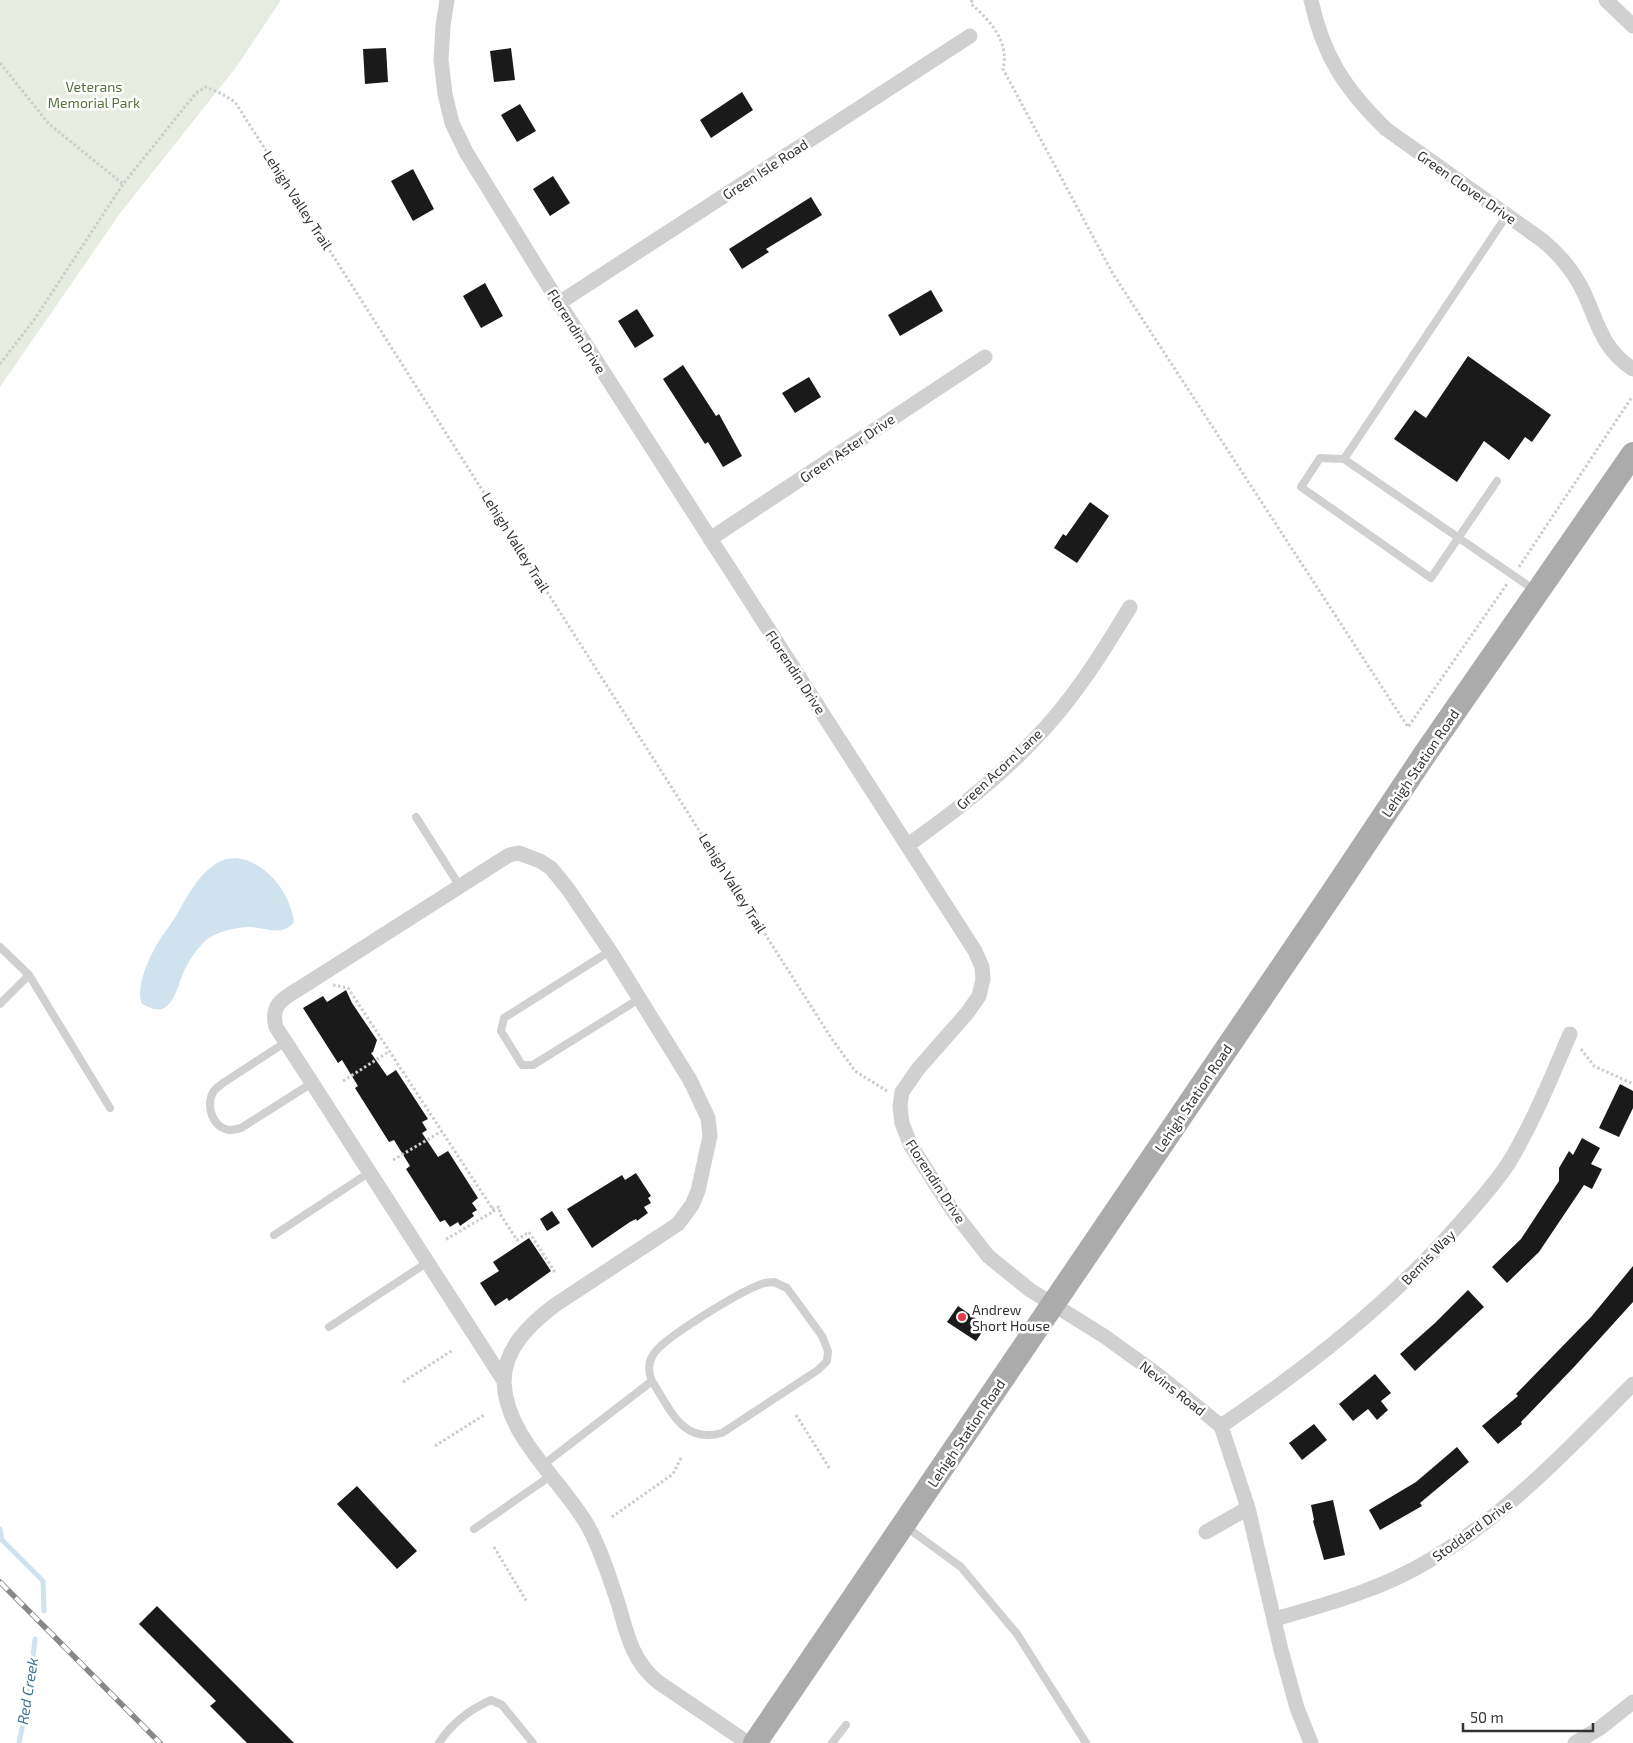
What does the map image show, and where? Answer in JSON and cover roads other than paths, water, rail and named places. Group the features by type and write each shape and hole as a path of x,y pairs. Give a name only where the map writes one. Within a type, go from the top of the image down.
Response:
{"main road":[{"name":"Lehigh Station Road","path":"755,1743 1425,754 1633,454"}],"street":[{"name":"Florendin Drive","path":"447,0 442,26 441,60 445,94 452,123 466,152 559,303 975,951 982,967 983,979 979,996 968,1012 918,1068 902,1092 902,1123 911,1146 953,1211 988,1256 1030,1290 1053,1304"},
{"name":"Green Clover Drive","path":"1311,0 1323,42 1348,88 1366,110 1386,129 1558,253 1569,266 1580,285 1600,333 1607,344 1615,355 1633,369"},
{"path":"1606,0 1633,26"},
{"name":"Green Isle Road","path":"559,303 970,36"},
{"name":"Green Aster Drive","path":"710,539 984,357"},
{"name":"Green Acorn Lane","path":"908,845 995,778 1032,743 1063,707 1101,654 1130,607"},
{"path":"504,1381 276,1027 274,1018 278,1004 305,985 459,885 509,855 519,853 540,861 551,868 568,889 690,1080 708,1118 710,1136 698,1191 692,1205 678,1224 555,1305 523,1332 507,1361 504,1381 506,1395 516,1425 528,1445 577,1510 598,1548 606,1564 627,1638 644,1669 658,1682 748,1743"},
{"name":"Bemis Way","path":"1221,1426 1324,1351 1387,1298 1437,1250 1478,1203 1507,1165 1531,1123 1570,1034"},
{"name":"Nevins Road","path":"1053,1304 1104,1336 1158,1374 1221,1426"},
{"name":"Stoddard Drive","path":"1275,1619 1352,1596 1429,1561 1461,1540 1498,1514 1535,1482 1633,1384"},
{"path":"1221,1426 1248,1508 1281,1650 1297,1708 1311,1743"},
{"path":"1206,1532 1248,1508"},
{"path":"1575,1743 1600,1728 1633,1702"}],"lane":[{"path":"1344,459 1507,215"},
{"path":"1497,481 1458,538 1431,578 1300,487 1320,458 1344,459 1458,538 1512,576 1537,592"},
{"path":"416,817 459,885"},
{"path":"0,947 29,975 110,1108"},
{"path":"610,952 504,1018 501,1031 522,1065 533,1065 639,999"},
{"path":"0,1004 29,975"},
{"path":"286,1042 214,1091 210,1101 210,1111 214,1120 221,1127 231,1130 241,1128 312,1083"},
{"path":"274,1235 370,1172"},
{"path":"329,1327 428,1262"},
{"path":"774,1282 787,1288 822,1336 828,1351 827,1361 818,1370 722,1433 711,1436 688,1431 679,1423 652,1381 649,1374 650,1363 653,1354 660,1346 736,1296 760,1284 774,1282"},
{"path":"474,1529 548,1470 652,1381"},
{"path":"903,1525 961,1567 967,1574 1017,1634 1086,1743"},
{"path":"439,1743 446,1732 464,1717 479,1705 491,1700 502,1705 533,1743"},
{"path":"832,1743 846,1725"}],"water":[{"path":"235,858 246,860 256,865 275,880 288,900 294,922 289,927 274,931 245,927 226,931 208,938 198,948 184,971 174,996 168,1005 164,1008 153,1009 142,1004 140,988 149,960 197,881 214,865 224,860"}],"waterway":[{"path":"0,1529 2,1540 43,1581 44,1611"},
{"name":"Red Creek","path":"19,1743 29,1693 35,1639"}],"railway":[{"path":"0,1582 160,1743"}],"place":[{"name":"Andrew Short House","path":"962,1317"}],"park label":[{"name":"Veterans Memorial Park","path":"94,94"}]}
